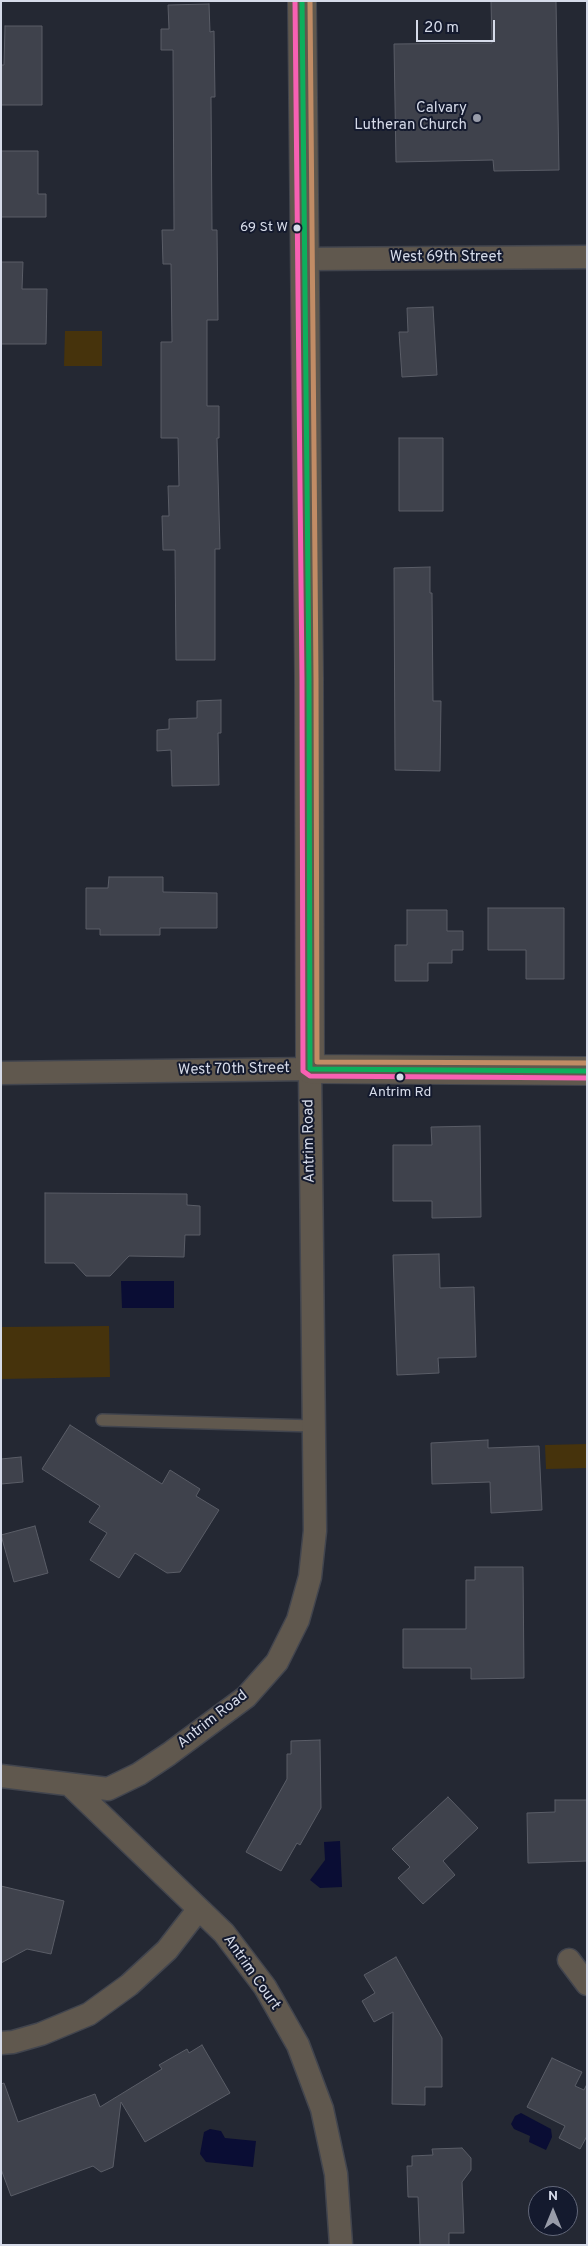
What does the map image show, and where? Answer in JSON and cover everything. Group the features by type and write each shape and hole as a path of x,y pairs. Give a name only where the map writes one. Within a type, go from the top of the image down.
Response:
{"street":[{"name":"Antrim Road","path":"1,1776 108,1789 139,1774 170,1754 246,1697 277,1662 298,1620 310,1577 315,1531 302,1"},
{"name":"West 69th Street","path":"305,259 587,258"},
{"name":"West 70th Street","path":"1,1073 310,1069 587,1070"},
{"name":"Antrim Court","path":"70,1785 224,1933 265,1987 298,2045 322,2109 334,2165 341,2245"},
{"path":"1,2043 41,2034 89,2014 129,1985 167,1950 198,1910"},
{"path":"569,1960 587,1984"}],"lane":[{"path":"102,1420 314,1426"}],"shaded area":[{"path":"65,331 102,331 102,366 64,366"},
{"path":"121,1281 174,1281 174,1308 122,1308"},
{"path":"109,1326 110,1377 1,1379 1,1327"},
{"path":"587,1444 587,1468 546,1469 545,1445"},
{"path":"340,1841 342,1887 320,1888 310,1880 325,1860 324,1842"},
{"path":"521,2113 551,2129 552,2137 546,2150 529,2142 530,2136 514,2129 511,2124 515,2116"},
{"path":"210,2129 221,2131 225,2138 256,2141 253,2167 206,2162 200,2154 204,2132"}],"building":[{"name":"Calvary Lutheran Church","path":"491,1 556,1 559,170 494,171 493,160 396,162 394,44 492,43"},
{"path":"209,4 210,32 214,31 215,97 211,97 212,230 217,230 218,320 207,320 207,406 219,406 219,438 217,438 220,549 215,549 215,660 176,660 175,550 163,550 162,516 169,516 168,486 179,486 178,438 161,438 161,342 172,342 171,264 163,264 162,230 174,230 173,50 161,50 161,29 169,29 168,5"},
{"path":"5,26 42,26 42,105 1,105 1,65 4,65"},
{"path":"1,151 38,151 38,194 46,194 46,217 1,217"},
{"path":"1,262 23,262 22,289 47,289 46,344 1,344"},
{"path":"433,307 437,375 402,377 399,332 408,332 407,308"},
{"path":"399,438 443,438 443,511 399,511"},
{"path":"430,567 433,701 441,701 440,771 395,770 394,568"},
{"path":"221,700 221,733 218,733 219,785 172,786 171,750 157,751 157,730 169,729 169,719 197,718 197,701"},
{"path":"109,877 163,877 163,892 217,893 217,928 160,928 160,935 100,935 100,929 86,929 86,888 108,888"},
{"path":"488,908 564,908 564,979 526,979 526,950 488,950"},
{"path":"407,910 447,910 447,931 463,931 463,950 452,950 452,963 428,963 428,981 395,981 395,945 407,945"},
{"path":"480,1126 481,1217 432,1218 432,1201 393,1201 393,1145 432,1145 431,1127"},
{"path":"45,1193 187,1194 187,1205 200,1206 200,1235 185,1235 184,1257 129,1256 110,1276 86,1276 74,1263 45,1263"},
{"path":"439,1254 440,1288 474,1287 476,1357 438,1358 439,1373 397,1375 393,1255"},
{"path":"70,1425 162,1484 170,1470 200,1489 196,1496 219,1510 180,1572 167,1573 135,1553 119,1578 90,1560 107,1533 89,1522 100,1506 42,1469"},
{"path":"488,1440 488,1448 539,1446 542,1510 491,1513 490,1482 432,1484 431,1443"},
{"path":"21,1457 23,1482 1,1484 1,1459"},
{"path":"35,1526 48,1573 14,1582 1,1535"},
{"path":"475,1567 523,1567 524,1678 471,1679 471,1668 403,1668 403,1629 466,1629 466,1580 475,1580"},
{"path":"320,1740 321,1808 300,1845 297,1843 281,1871 246,1852 287,1779 287,1754 291,1754 291,1741"},
{"path":"448,1797 478,1828 443,1861 455,1875 423,1904 398,1878 410,1867 392,1849"},
{"path":"555,1800 587,1800 587,1861 528,1863 527,1813 555,1812"},
{"path":"1,1886 64,1901 51,1954 27,1949 1,1963"},
{"path":"396,1957 442,2038 442,2087 425,2087 425,2105 392,2104 393,2012 374,2022 362,2001 375,1993 364,1975"},
{"path":"202,2045 230,2093 145,2142 121,2102 113,2167 101,2172 93,2166 11,2196 1,2169 1,2084 4,2083 18,2122 95,2094 100,2107 162,2069 159,2065 187,2049 189,2053"},
{"path":"552,2058 582,2072 575,2086 584,2090 587,2084 587,2136 580,2149 559,2138 565,2126 527,2107"},
{"path":"462,2148 471,2158 471,2170 462,2182 464,2233 449,2233 449,2245 420,2245 418,2197 408,2197 407,2166 412,2166 412,2156 433,2155 432,2149"}],"transit line":[{"path":"295,1 302,678 303,1071 310,1076 587,1078"},
{"path":"302,1 309,678 310,1069 587,1071"},
{"path":"310,1 316,678 317,1062 587,1063"}],"place":[{"name":"Calvary Lutheran Church","path":"477,118"},
{"name":"69 St W","path":"297,228"},
{"name":"Antrim Rd","path":"400,1077"}]}
